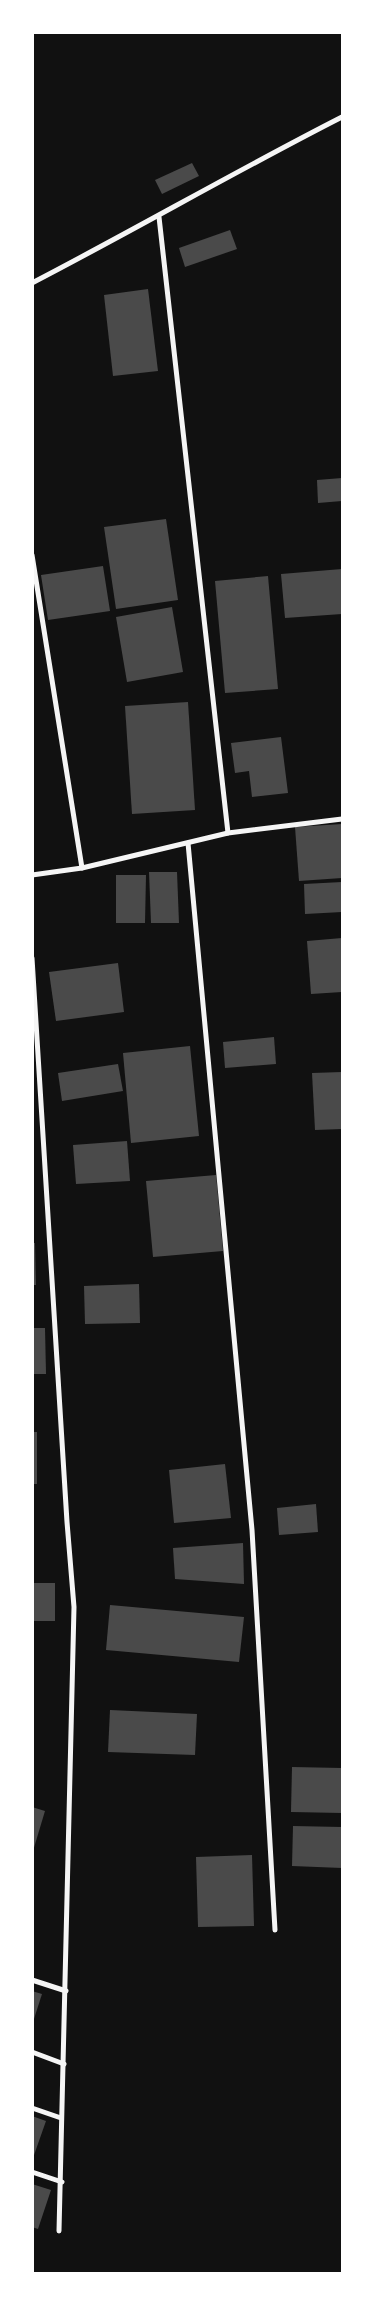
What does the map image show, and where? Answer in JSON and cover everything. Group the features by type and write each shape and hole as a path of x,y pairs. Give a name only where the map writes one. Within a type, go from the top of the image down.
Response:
{"street":[{"path":"32,283 159,217 253,163 342,117"},
{"path":"159,217 228,833"},
{"path":"32,555 82,868"},
{"path":"32,875 82,868 228,833 342,818"},
{"path":"188,842 252,1530 275,1930"},
{"path":"32,958 74,1607 66,1990 61,2118 62,2182 59,2231"},
{"path":"32,1980 66,1990"},
{"path":"32,2052 64,2064"},
{"path":"32,2108 61,2118"},
{"path":"32,2172 62,2182"}],"building":[{"path":"192,163 199,176 162,194 155,180"},
{"path":"230,230 237,249 185,267 179,248"},
{"path":"148,289 158,371 113,376 104,295"},
{"path":"342,478 342,501 318,503 317,480"},
{"path":"166,519 178,600 116,609 104,527"},
{"path":"103,566 110,611 48,620 41,575"},
{"path":"342,569 342,614 285,618 281,574"},
{"path":"268,576 278,689 225,693 215,581"},
{"path":"172,607 183,672 127,682 116,617"},
{"path":"188,702 195,810 132,814 125,706"},
{"path":"281,737 288,793 252,797 249,771 235,773 231,743"},
{"path":"342,824 342,878 299,881 295,827"},
{"path":"149,872 177,872 179,923 151,923"},
{"path":"116,875 146,875 145,923 116,923"},
{"path":"342,882 342,912 305,914 304,884"},
{"path":"342,938 342,992 311,994 307,941"},
{"path":"118,963 124,1012 56,1021 49,972"},
{"path":"274,1037 276,1064 225,1068 223,1042"},
{"path":"190,1046 199,1136 131,1143 123,1053"},
{"path":"118,1064 123,1091 62,1101 58,1073"},
{"path":"342,1072 342,1129 315,1130 312,1073"},
{"path":"127,1141 130,1181 76,1184 73,1145"},
{"path":"216,1175 223,1251 153,1257 146,1181"},
{"path":"32,1243 35,1243 36,1285 32,1285"},
{"path":"139,1284 140,1323 85,1324 84,1286"},
{"path":"32,1328 45,1328 46,1374 32,1374"},
{"path":"32,1432 37,1432 37,1484 32,1484"},
{"path":"225,1464 231,1518 174,1523 169,1470"},
{"path":"316,1504 318,1532 279,1535 277,1508"},
{"path":"243,1543 244,1584 175,1579 173,1548"},
{"path":"32,1583 55,1583 55,1621 32,1621"},
{"path":"110,1605 244,1617 239,1662 106,1650"},
{"path":"110,1710 197,1714 195,1755 108,1752"},
{"path":"292,1767 342,1768 342,1813 291,1812"},
{"path":"32,1807 45,1811 33,1851 32,1851"},
{"path":"293,1826 342,1827 342,1868 292,1866"},
{"path":"252,1855 254,1926 198,1927 196,1857"},
{"path":"32,1991 42,1994 33,2022 32,2022"},
{"path":"32,2116 46,2121 33,2158 32,2158"},
{"path":"32,2184 51,2190 38,2229 32,2227"}]}
